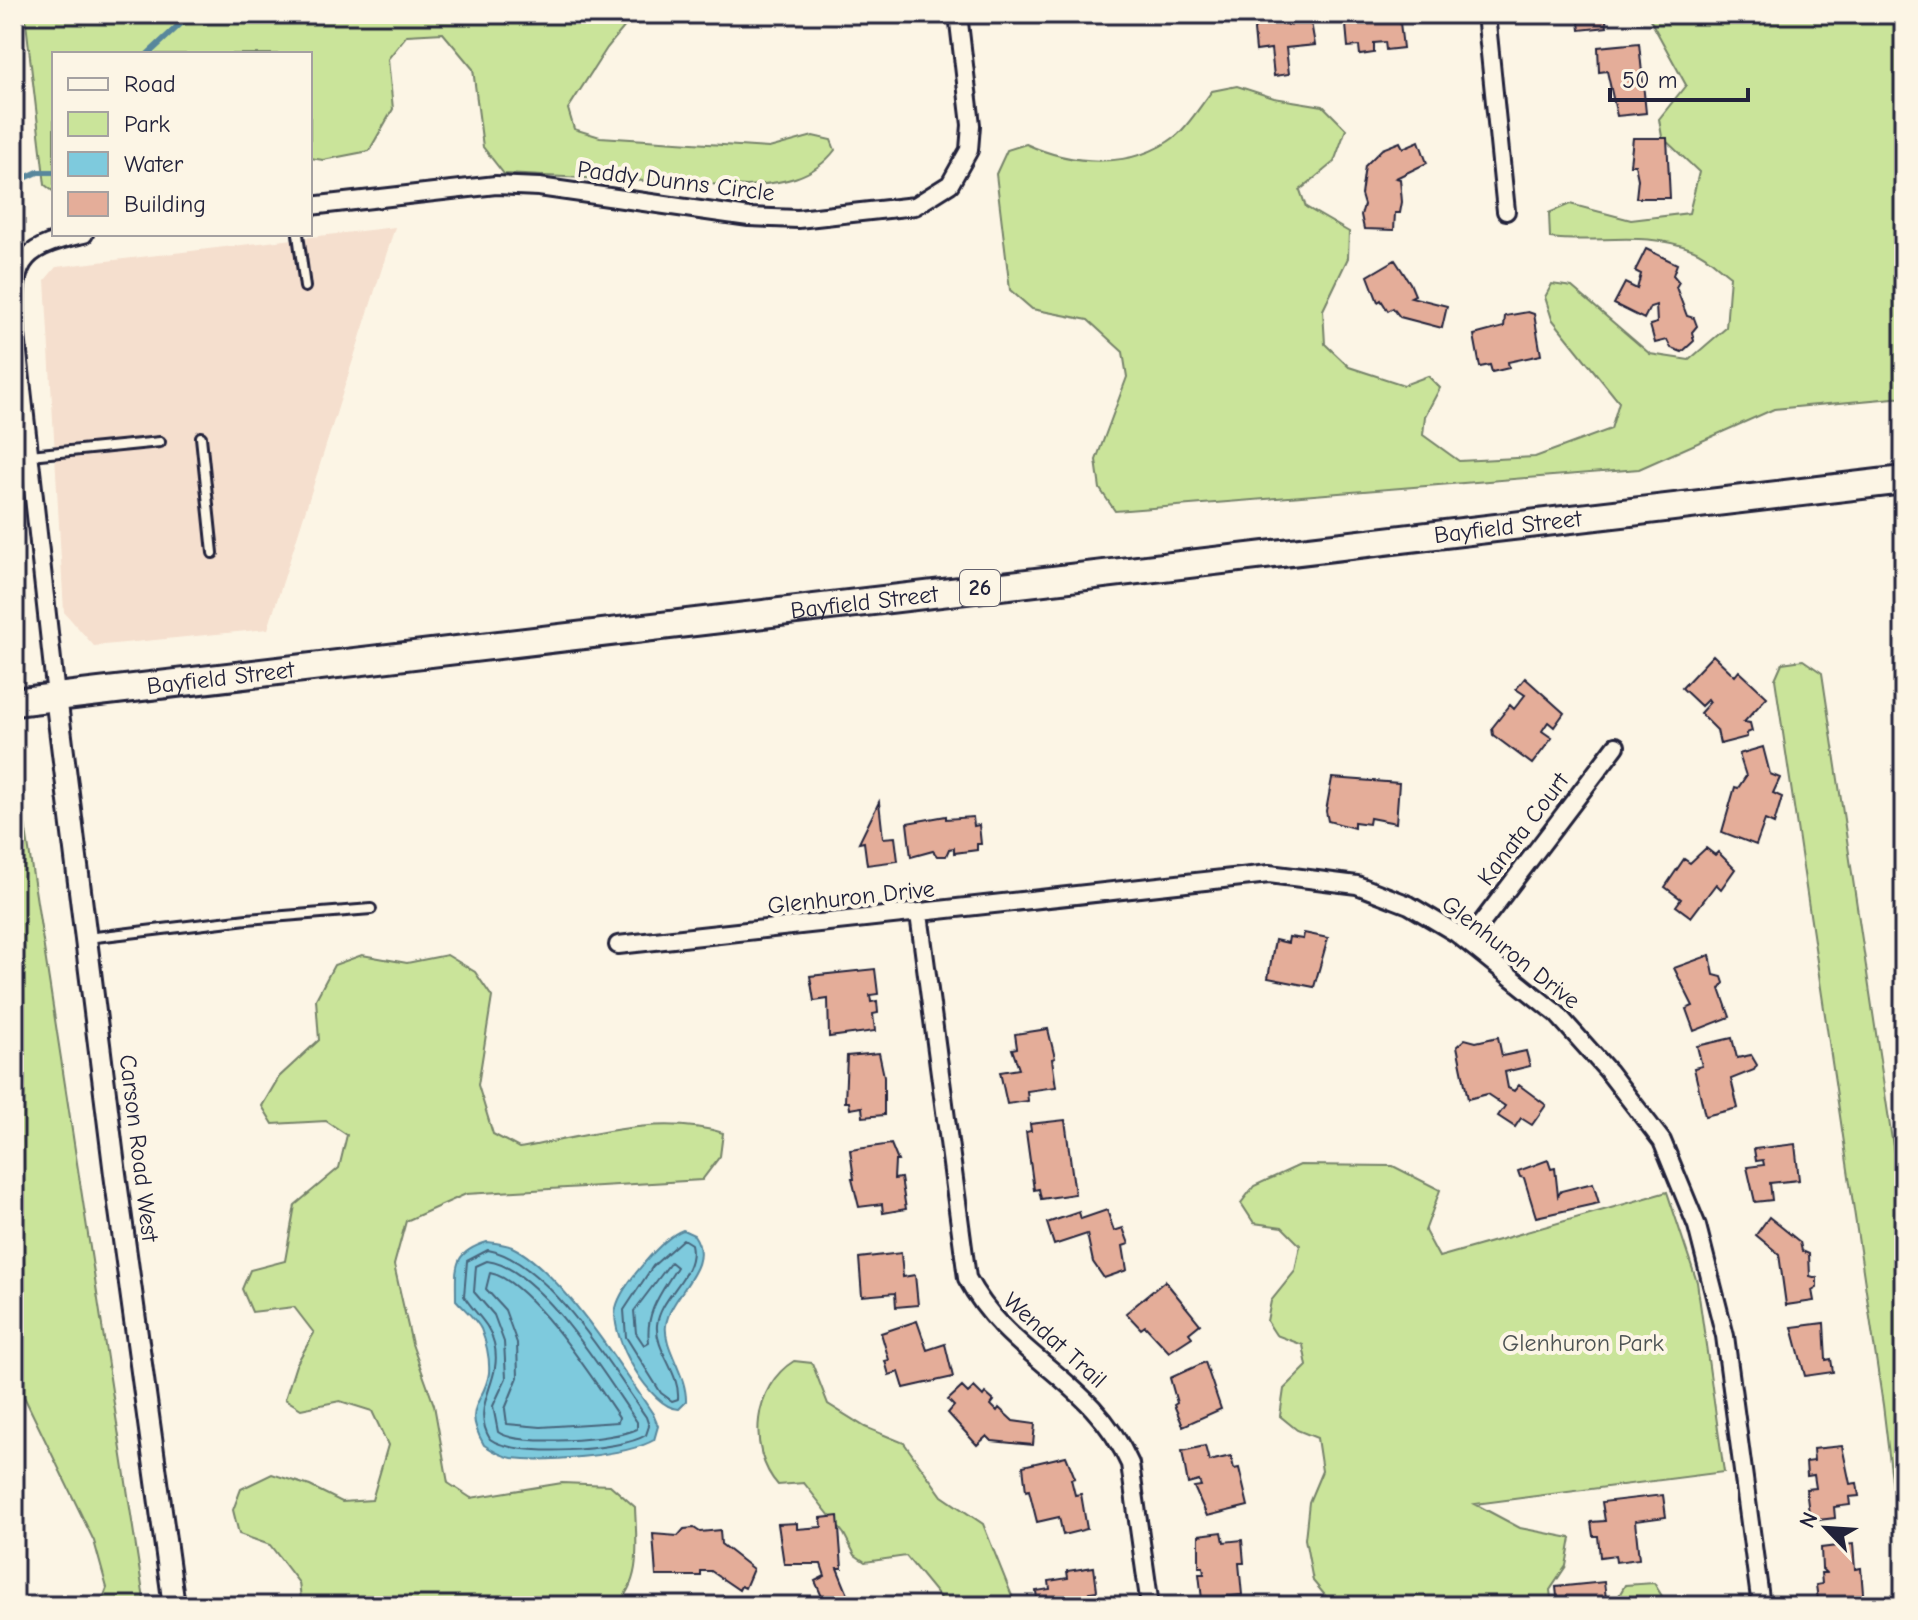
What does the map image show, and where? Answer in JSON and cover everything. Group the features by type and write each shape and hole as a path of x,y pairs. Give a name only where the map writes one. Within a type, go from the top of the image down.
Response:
{"main road":[{"name":"Bayfield Street","path":"14,702 1904,480"}],"street":[{"name":"Paddy Dunns Circle","path":"312,206 496,185 539,187 749,217 798,219 915,206 950,184 969,150 971,125 958,14"},
{"path":"1486,14 1506,211"},
{"path":"56,696 16,335 18,273 35,248 77,236"},
{"name":"Carson Road West","path":"56,696 115,1174 174,1606"},
{"name":"Kanata Court","path":"1468,941 1616,746"},
{"name":"Glenhuron Drive","path":"618,945 1269,874 1337,880 1383,894 1433,918 1468,941 1557,1014 1608,1071 1662,1141 1697,1226 1725,1336 1761,1606"},
{"name":"Wendat Trail","path":"919,914 967,1278 993,1320 1084,1396 1118,1440 1130,1464 1150,1606"}],"lane":[{"path":"298,236 305,287"},
{"path":"201,437 213,553"},
{"path":"29,455 160,442"},
{"path":"87,938 247,919 371,909"}],"shaded area":[{"path":"395,227 268,629 94,646 64,612 45,280 56,267"}],"green space":[{"path":"25,14 635,14 607,48 568,109 574,129 600,137 769,148 813,136 831,140 835,150 817,167 796,178 747,186 504,174 483,147 473,69 443,33 407,35 388,59 393,109 369,151 323,160 312,158 312,52 52,52 52,190 45,185"},
{"path":"1647,14 1904,14 1904,397 1774,409 1639,469 1115,511 1100,489 1096,460 1127,377 1123,352 1088,320 1032,309 1010,290 996,174 1007,150 1026,144 1063,156 1102,161 1140,155 1176,136 1212,91 1237,86 1274,98 1323,106 1346,129 1334,162 1300,190 1306,207 1349,232 1348,258 1323,310 1325,344 1349,367 1404,385 1428,376 1440,388 1425,416 1423,435 1459,461 1535,457 1611,429 1619,402 1552,319 1545,297 1552,284 1572,287 1650,354 1689,360 1726,328 1730,276 1699,252 1676,244 1640,239 1550,238 1549,213 1570,204 1631,220 1689,213 1699,172 1662,137 1659,119 1686,85"},
{"path":"1803,660 1822,673 1904,1220 1904,1580 1883,1405 1775,679 1782,663"},
{"path":"14,794 21,798 145,1606 100,1606 107,1588 94,1541 14,1376"},
{"path":"362,955 407,963 447,955 475,972 492,997 478,1085 493,1134 519,1148 647,1126 698,1127 723,1133 720,1156 702,1180 466,1194 406,1221 394,1265 412,1344 434,1405 448,1483 471,1498 562,1483 610,1485 635,1507 634,1573 624,1596 615,1606 302,1606 299,1583 270,1545 239,1534 233,1510 241,1489 272,1474 310,1486 342,1502 372,1500 388,1445 372,1411 340,1401 301,1409 285,1399 296,1365 314,1333 294,1307 252,1312 242,1289 250,1270 285,1261 295,1205 339,1168 347,1135 326,1121 273,1124 262,1106 279,1077 319,1040 316,999 334,965"},
{"name":"Glenhuron Park","path":"1300,1165 1393,1166 1440,1190 1425,1231 1439,1257 1667,1192 1697,1282 1724,1472 1475,1504 1520,1528 1571,1538 1566,1566 1550,1590 1552,1606 1334,1606 1313,1581 1305,1539 1309,1502 1322,1471 1317,1438 1297,1430 1280,1416 1284,1389 1307,1366 1303,1345 1276,1335 1267,1321 1271,1301 1295,1271 1300,1245 1282,1227 1254,1223 1241,1203 1254,1186"},
{"path":"794,1361 812,1363 828,1404 865,1427 904,1443 942,1496 983,1524 1016,1606 947,1606 906,1556 865,1562 855,1555 844,1534 804,1483 778,1485 768,1471 762,1454 759,1419 770,1386 780,1372"},
{"path":"1654,1583 1668,1606 1613,1606 1625,1585"}],"water":[{"path":"683,1230 694,1235 699,1258 666,1325 668,1343 685,1392 686,1402 679,1409 668,1406 656,1397 634,1369 619,1336 616,1308 634,1275 654,1252"},
{"path":"487,1242 512,1247 531,1259 570,1298 653,1414 658,1426 654,1440 606,1454 544,1459 508,1457 484,1445 477,1432 474,1413 487,1383 488,1356 481,1329 456,1300 456,1278 462,1256"}],"building":[{"path":"1345,14 1399,14 1403,48 1386,50 1385,42 1374,43 1374,53 1360,55 1359,46 1348,47"},
{"path":"1578,14 1605,14 1607,27 1580,30"},
{"path":"1283,16 1284,25 1311,22 1315,45 1286,48 1289,74 1274,76 1271,49 1256,51 1254,30 1258,21"},
{"path":"1639,43 1646,113 1617,116 1607,71 1599,72 1598,47"},
{"path":"1633,138 1667,138 1670,198 1636,198 1638,179 1635,165 1630,165"},
{"path":"1419,141 1427,163 1396,178 1400,179 1402,202 1400,213 1395,213 1394,230 1364,229 1361,195 1365,166 1382,149 1400,142 1403,148"},
{"path":"1646,249 1677,264 1673,275 1679,282 1676,287 1687,316 1694,318 1697,326 1692,332 1694,341 1682,352 1671,348 1667,340 1655,343 1650,325 1657,323 1656,305 1650,307 1644,319 1614,304 1625,283 1637,289 1641,274 1635,271"},
{"path":"1395,260 1410,283 1415,295 1411,297 1447,306 1442,328 1400,317 1393,308 1388,311 1381,300 1378,302 1368,276"},
{"path":"1528,312 1534,314 1541,355 1508,362 1509,368 1492,372 1490,365 1480,367 1474,335 1504,327 1505,316"},
{"path":"1713,655 1735,676 1739,671 1767,697 1744,722 1750,723 1752,731 1747,733 1747,737 1720,744 1717,730 1700,713 1710,702 1708,699 1701,706 1682,688"},
{"path":"1525,678 1564,713 1554,727 1548,722 1542,731 1552,738 1532,764 1493,735 1492,728 1510,705 1514,709 1525,695 1516,689"},
{"path":"1763,747 1770,774 1780,778 1773,793 1782,797 1774,824 1765,820 1756,845 1722,832 1735,787 1738,788 1746,776 1739,754"},
{"path":"1332,778 1399,783 1396,823 1370,818 1369,824 1354,822 1354,828 1328,821 1326,811"},
{"path":"879,802 883,838 895,837 898,861 867,865 864,842 859,843"},
{"path":"946,816 946,819 973,817 974,826 979,825 981,844 977,844 977,850 954,853 954,848 949,849 946,856 937,856 933,851 911,857 907,823"},
{"path":"1706,848 1715,855 1718,852 1735,869 1721,889 1716,884 1691,917 1676,906 1681,899 1665,887 1684,859 1690,863"},
{"path":"1304,933 1328,938 1314,987 1268,978 1275,940 1288,943 1289,937 1303,939"},
{"path":"1710,955 1714,975 1722,977 1724,983 1720,989 1730,1017 1694,1031 1686,1009 1693,1006 1674,968"},
{"path":"875,969 878,994 870,995 871,1002 877,1001 878,1013 873,1014 875,1031 829,1037 828,999 814,1001 810,976"},
{"path":"1048,1029 1055,1058 1052,1059 1056,1087 1027,1091 1028,1101 1007,1104 1000,1072 1019,1069 1012,1049 1017,1048 1015,1034"},
{"path":"1498,1037 1502,1056 1526,1051 1530,1066 1505,1072 1508,1088 1514,1091 1519,1085 1546,1105 1532,1125 1521,1118 1515,1127 1498,1116 1505,1106 1487,1094 1468,1099 1457,1046 1465,1039 1476,1042"},
{"path":"1732,1038 1737,1058 1751,1055 1757,1065 1754,1070 1731,1079 1738,1108 1705,1116 1694,1068 1702,1066 1697,1046"},
{"path":"879,1053 884,1076 884,1115 863,1117 862,1107 850,1109 849,1102 845,1102 847,1056"},
{"path":"1065,1120 1075,1194 1041,1199 1039,1189 1034,1190 1026,1132 1031,1131 1030,1124"},
{"path":"891,1144 898,1161 895,1161 894,1179 901,1178 906,1209 883,1213 882,1204 859,1207 852,1179 850,1150"},
{"path":"1795,1144 1799,1180 1770,1183 1772,1200 1755,1202 1747,1167 1764,1165 1763,1160 1756,1161 1754,1149"},
{"path":"1548,1160 1551,1169 1555,1168 1558,1196 1561,1191 1593,1183 1599,1203 1536,1217 1524,1178 1518,1171"},
{"path":"1107,1210 1114,1231 1123,1228 1129,1244 1123,1246 1127,1270 1104,1278 1093,1262 1087,1234 1054,1245 1047,1223 1079,1212 1081,1219"},
{"path":"1769,1217 1800,1242 1802,1251 1809,1254 1810,1276 1817,1278 1817,1287 1812,1290 1814,1301 1786,1305 1779,1254 1756,1235"},
{"path":"901,1253 903,1277 915,1275 918,1305 896,1307 895,1293 862,1296 859,1258"},
{"path":"1165,1281 1200,1324 1189,1333 1192,1337 1169,1352 1145,1326 1141,1329 1126,1313"},
{"path":"917,1321 927,1350 945,1344 953,1377 904,1388 899,1372 889,1375 885,1361 889,1360 881,1333"},
{"path":"1824,1323 1826,1360 1831,1359 1833,1372 1805,1376 1792,1327"},
{"path":"1205,1362 1221,1409 1183,1426 1174,1405 1177,1403 1170,1378"},
{"path":"962,1387 968,1393 974,1387 983,1396 985,1393 994,1401 991,1405 997,1411 999,1408 1013,1421 1035,1424 1033,1445 992,1441 987,1436 977,1445 948,1413 954,1406 948,1400"},
{"path":"1205,1446 1209,1461 1231,1456 1234,1469 1239,1468 1248,1506 1207,1516 1194,1487 1201,1486 1199,1481 1188,1484 1182,1451"},
{"path":"1842,1446 1850,1484 1857,1483 1859,1496 1849,1497 1850,1505 1834,1507 1835,1518 1810,1521 1806,1489 1816,1488 1814,1475 1807,1476 1806,1462 1814,1461 1813,1449"},
{"path":"1066,1456 1075,1478 1071,1479 1075,1495 1081,1494 1087,1529 1063,1535 1059,1517 1037,1522 1029,1490 1026,1491 1023,1466"},
{"path":"1663,1495 1666,1517 1635,1521 1639,1559 1616,1562 1615,1555 1600,1557 1598,1536 1593,1536 1591,1522 1605,1521 1602,1502"},
{"path":"838,1516 842,1568 837,1568 851,1602 826,1606 815,1581 825,1576 821,1564 784,1564 778,1524 797,1523 797,1529 822,1527 821,1518"},
{"path":"694,1528 700,1532 720,1530 721,1544 753,1569 745,1588 741,1586 739,1590 711,1571 701,1571 701,1576 656,1576 653,1534 678,1536 684,1529"},
{"path":"1222,1532 1224,1542 1242,1540 1244,1563 1239,1563 1242,1595 1202,1599 1199,1574 1204,1574 1203,1567 1199,1567 1199,1535"},
{"path":"1853,1544 1855,1569 1861,1568 1864,1606 1825,1606 1824,1600 1818,1600 1816,1585 1822,1584 1821,1573 1826,1573 1822,1569 1821,1548"},
{"path":"1094,1567 1097,1591 1089,1592 1091,1606 1038,1606 1036,1591 1050,1589 1049,1581 1068,1578 1067,1571"},
{"path":"1604,1582 1607,1606 1558,1606 1556,1587"}],"waterway":[{"path":"150,52 191,14"},
{"path":"14,183 38,172 52,172"}]}
